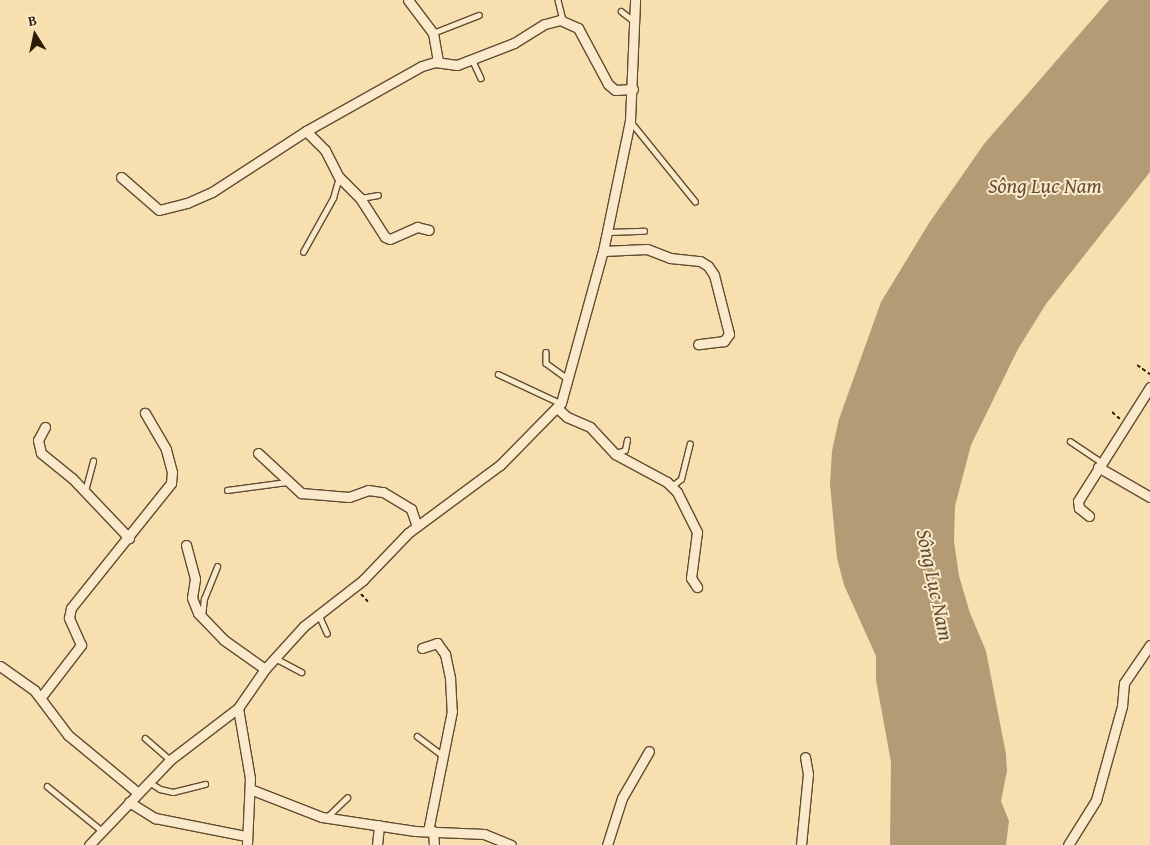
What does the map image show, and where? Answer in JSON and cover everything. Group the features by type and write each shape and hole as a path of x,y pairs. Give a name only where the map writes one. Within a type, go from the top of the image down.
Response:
{"street":[{"path":"408,0 433,33 438,62"},
{"path":"89,845 101,830 170,760 238,708 265,669 319,613 354,586 416,526 489,475 559,405 569,380 604,251 630,121 633,89 635,0"},
{"path":"121,177 155,208 165,210 212,192 306,131 422,66 438,62 454,65 514,43 545,24 563,20 578,28 608,84 615,90 633,89"},
{"path":"306,131 325,150 339,177 360,198 387,238 417,227 429,230"},
{"path":"604,251 647,249 670,258 700,262 708,266 714,275 728,334 724,340 698,344"},
{"path":"1089,516 1077,504 1099,465 1150,387"},
{"path":"559,405 567,418 590,427 615,454 672,486 696,532 691,578 697,587"},
{"path":"41,697 82,645 69,618 71,608 129,538 172,480 166,449 146,413"},
{"path":"45,426 38,440 41,453 85,491 129,538"},
{"path":"258,453 301,494 349,497 368,490 390,494 411,509 416,526"},
{"path":"1099,465 1150,497"},
{"path":"186,546 195,579 192,598 202,618 265,669"},
{"path":"422,648 438,643 450,673 452,711 442,755 431,831 434,845"},
{"path":"1068,845 1096,800 1122,706 1124,683 1150,645"},
{"path":"0,666 41,697 68,735 138,793"},
{"path":"129,802 155,818 247,840 250,789 238,708"},
{"path":"607,845 622,798 649,751"},
{"path":"800,845 808,774 805,757"},
{"path":"250,789 326,818 431,831 484,834 507,844"},
{"path":"377,845 379,825"}],"lane":[{"path":"558,0 563,20"},
{"path":"621,11 635,22"},
{"path":"433,33 480,15"},
{"path":"472,59 481,78"},
{"path":"630,121 695,201"},
{"path":"303,252 332,198 339,177"},
{"path":"360,198 378,195"},
{"path":"608,232 644,231"},
{"path":"546,352 546,363 569,380"},
{"path":"498,374 559,405"},
{"path":"615,454 625,450 627,440"},
{"path":"1070,441 1099,465"},
{"path":"672,486 681,479 690,444"},
{"path":"85,491 93,460"},
{"path":"227,490 290,482"},
{"path":"202,618 204,599 217,566"},
{"path":"319,613 327,633"},
{"path":"275,658 301,672"},
{"path":"417,736 442,755"},
{"path":"145,738 170,760"},
{"path":"149,782 160,789 173,792 205,784"},
{"path":"47,786 101,830"},
{"path":"326,818 347,798"}],"path":[{"path":"1137,365 1150,374"},
{"path":"354,586 369,603"}],"water":[{"name":"Sông Lục Nam","path":"1109,0 1150,0 1150,172 1046,304 1018,349 971,445 955,506 954,541 959,576 970,613 986,651 1006,754 1007,771 1001,801 1009,821 1006,845 890,845 891,762 876,680 876,656 844,585 837,558 830,484 832,451 839,419 881,302 929,223 984,144"}]}
